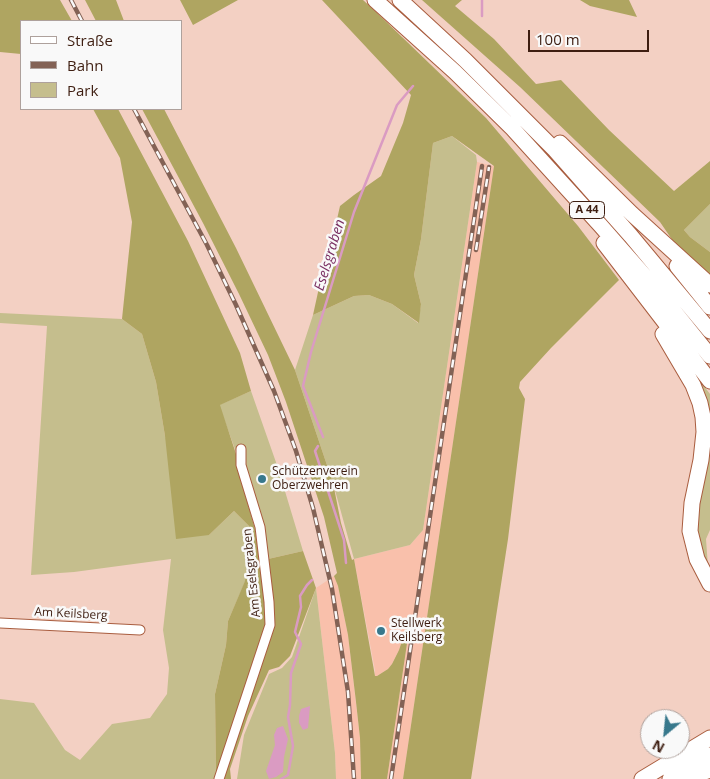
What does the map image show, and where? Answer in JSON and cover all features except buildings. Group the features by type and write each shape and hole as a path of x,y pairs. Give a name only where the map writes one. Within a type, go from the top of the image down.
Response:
{"highway":[{"name":"A 44","path":"375,0 460,66 554,150 631,236 710,331"},
{"name":"A 44","path":"400,0 657,290 710,356"},
{"path":"460,66 524,107 632,214 710,285"},
{"path":"460,66 475,97 575,208 710,381"},
{"path":"632,214 710,307"},
{"path":"628,275 693,385 700,403 703,417 703,445 692,503 690,531 697,559 710,584"},
{"path":"642,779 708,743"},
{"path":"670,779 708,743"},
{"path":"685,779 710,770"}],"street":[{"name":"Am Eselsgraben","path":"219,779 270,625 260,527 241,465 241,449"},
{"name":"Am Keilsberg","path":"0,623 140,630"}],"shaded area":[{"path":"0,0 60,0 71,20 20,20 20,54 0,52"},
{"path":"85,0 116,0 124,20 95,20"},
{"path":"180,0 238,0 193,25"},
{"path":"322,0 363,0 374,10 486,118 578,226 619,280 520,382 519,388 525,399 508,539 471,779 403,779 494,166 452,136 433,143 421,239 414,275 421,304 419,323 392,304 369,295 354,296 313,315 340,206 381,176 403,123 411,95"},
{"path":"422,0 462,0 455,6 494,39 536,84 561,80 609,130 674,191 710,161 710,204 684,230 710,252 710,295 660,222 520,87"},
{"path":"580,0 629,0 637,17 590,6"},
{"path":"94,110 119,110 188,241 240,353 251,391 220,405 237,457 238,470 255,529 259,558 268,559 303,551 316,588 290,656 279,667 269,670 248,716 230,769 231,779 216,779 215,694 226,645 228,621 245,581 249,526 234,511 209,535 176,539 165,436 156,382 142,334 122,319 132,222 120,158"},
{"path":"143,110 165,110 236,248 295,370 333,483 341,523 352,560 354,559 375,676 388,669 392,664 406,629 409,630 387,779 361,779 360,738 348,635 338,586 334,576 337,573 324,517 286,402 268,355 203,223"},
{"path":"477,162 494,166 403,779 387,779 409,630 406,629 392,664 388,669 375,676 354,559 410,545 423,530"},
{"path":"334,576 338,586 348,635 360,738 361,779 336,779 335,753 316,588"},
{"path":"310,706 308,728 303,730 299,723 301,709"},
{"path":"283,726 288,739 283,772 269,779 266,771 275,745 274,735 277,728"}],"green space":[{"path":"452,136 476,155 477,162 423,530 410,545 354,559 333,483 295,370 313,315 354,296 369,295 392,304 418,323 421,304 414,275 421,239 433,143"},
{"path":"710,204 710,252 684,230"},
{"path":"0,313 122,319 142,334 156,382 165,436 209,535 234,511 249,526 245,582 228,621 226,645 215,694 216,779 0,779 0,699 34,703 65,750 80,760 112,724 150,718 167,694 169,668 163,630 171,559 74,572 31,575 47,326 0,323"},
{"path":"697,382 703,385 710,394 710,530 706,539 708,567 703,562 695,520 697,498"},
{"path":"251,391 278,468 303,551 268,559 236,452 219,405"},
{"path":"316,588 335,753 336,779 237,779 244,735 269,674 282,668 292,657"}],"waterway":[{"name":"Eselsgraben","path":"482,0 482,16"},
{"name":"Eselsgraben","path":"323,437 303,386 311,352 354,212 397,105 413,86"},
{"name":"Eselsgraben","path":"318,446 315,451 344,540 346,563"},
{"name":"Eselsgraben","path":"281,779 288,775 293,746 288,717 291,673 301,644 295,632 301,607 300,596 312,580"}],"railway":[{"path":"71,0 81,20"},
{"path":"135,110 207,245 236,305 274,391 296,451 313,508 332,589 348,692 354,779"},
{"path":"391,779 482,166"},
{"path":"476,250 489,167"}],"place":[{"name":"Schützenverein Oberzwehren","path":"262,479"},
{"name":"Stellwerk Keilsberg","path":"381,631"}]}
